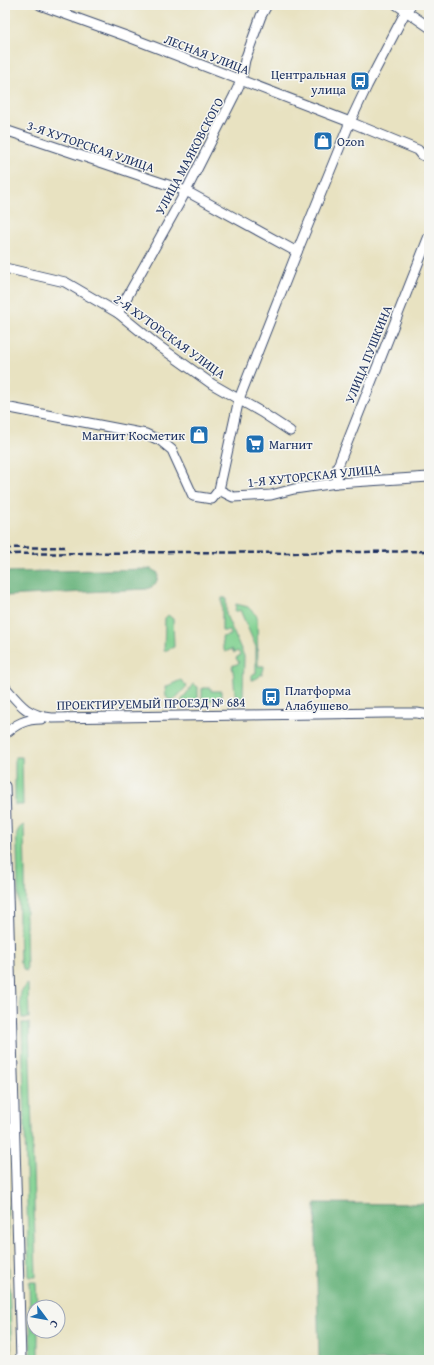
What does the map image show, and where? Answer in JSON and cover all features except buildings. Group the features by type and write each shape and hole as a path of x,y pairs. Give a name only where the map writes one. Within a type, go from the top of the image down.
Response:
{"street":[{"name":"ЛЕСНАЯ УЛИЦА","path":"40,5 126,36 350,122 418,150 422,155 429,158"},
{"name":"УЛИЦА МАЯКОВСКОГО","path":"118,312 186,191 234,96 241,81 245,60 261,16 267,5"},
{"path":"397,5 409,8 429,27"},
{"path":"5,407 146,434 161,441 172,450 193,496 212,499 219,490 239,399 297,252 350,122 367,86 409,8"},
{"name":"3-Я ХУТОРСКАЯ УЛИЦА","path":"5,130 186,191 297,252"},
{"name":"УЛИЦА ПУШКИНА","path":"337,483 338,466 429,236"},
{"name":"2-Я ХУТОРСКАЯ УЛИЦА","path":"5,268 65,282 118,312 156,344 206,380 290,431"},
{"name":"1-Я ХУТОРСКАЯ УЛИЦА","path":"219,490 233,497 271,495 294,489 337,483 429,477"},
{"name":"ПРОЕКТИРУЕМЫЙ ПРОЕЗД № 684","path":"5,687 23,707 32,714 52,718 372,713 417,713 429,715"},
{"path":"5,734 17,724 24,721 31,719 52,718"},
{"path":"5,786 8,1010 21,1360"}],"green space":[{"path":"151,569 158,573 157,581 154,585 147,589 5,596 5,572"},
{"path":"222,598 226,598 226,615 244,656 243,698 236,698 232,666 239,663 236,658 240,655 238,651 234,653 232,649 225,652 223,647 222,637 231,635 230,631 222,631"},
{"path":"236,604 248,607 257,616 258,666 264,666 264,669 259,677 252,680 252,674 256,673 256,647 240,610 235,612"},
{"path":"168,615 173,619 174,647 164,651 165,618"},
{"path":"181,680 187,686 172,702 166,697 165,687"},
{"path":"193,684 198,687 198,703 182,703 182,700"},
{"path":"202,688 211,688 211,691 221,691 221,700 202,700"},
{"path":"15,757 22,757 23,805 15,805"},
{"path":"24,825 27,971 24,970 20,962 17,839 17,832"},
{"path":"28,984 29,1018 22,1018 20,999 22,990"},
{"path":"22,1023 29,1023 36,1277 29,1277"},
{"path":"5,1134 9,1277 5,1277"},
{"path":"315,1203 429,1204 429,1360 319,1360"},
{"path":"9,1282 12,1360 5,1360 5,1283"},
{"path":"29,1282 36,1282 37,1299 29,1299"},
{"path":"30,1339 38,1339 38,1360 31,1360"}],"railway":[{"path":"5,548 65,547"},
{"path":"5,554 429,551"}],"place":[{"name":"Центральная улица","path":"360,81"},
{"name":"Ozon","path":"323,141"},
{"name":"Магнит Косметик","path":"199,435"},
{"name":"Магнит","path":"255,444"},
{"name":"Платформа Алабушево","path":"271,697"}]}
